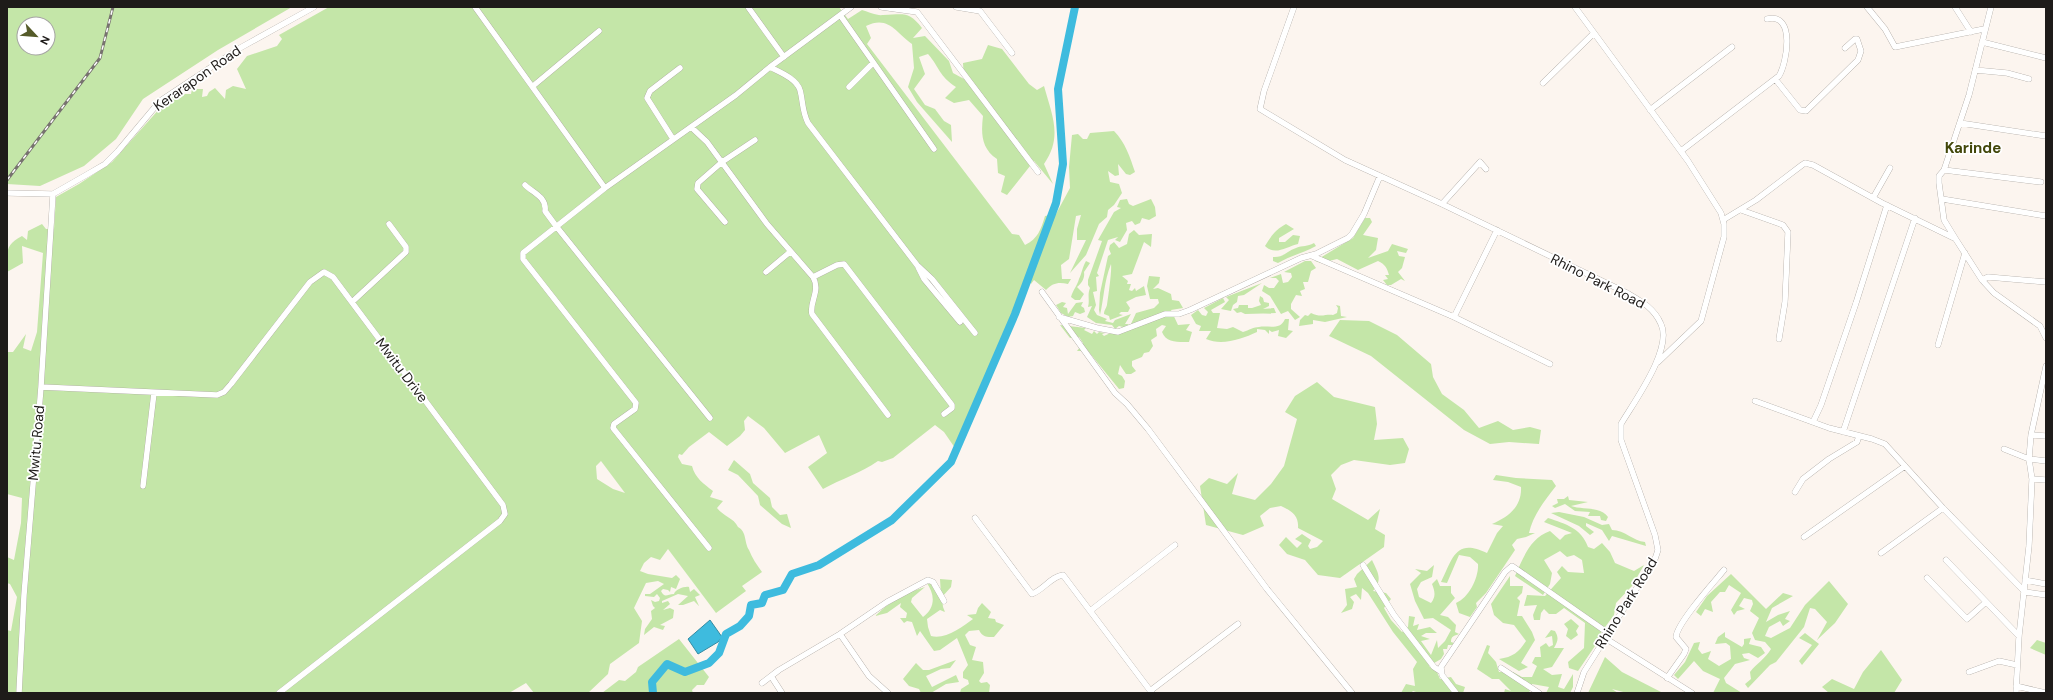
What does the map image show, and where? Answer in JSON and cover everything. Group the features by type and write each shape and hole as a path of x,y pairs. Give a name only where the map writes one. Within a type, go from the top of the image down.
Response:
{"street":[{"name":"Kerarapon Road","path":"53,194 105,164 118,151 150,112 172,92 240,48 314,7"},
{"path":"476,7 606,188"},
{"path":"748,7 784,56"},
{"path":"708,548 613,428 614,424 635,408 636,403 522,256 525,250 606,188 736,95 784,56 850,7"},
{"path":"881,7 915,9 1038,172"},
{"path":"956,7 980,11 1012,54"},
{"name":"Rhino Park Road","path":"1294,7 1264,91 1260,109 1345,160 1497,230 1645,303 1657,316 1663,328 1664,334 1658,362 1619,430 1621,440 1658,544 1657,554 1584,672 1577,693"},
{"path":"1575,7 1681,151 1718,208 1723,220 1724,237 1701,321 1658,362"},
{"path":"1867,7 1885,29 1894,47 1984,29"},
{"path":"1955,7 1971,32"},
{"path":"1991,7 1960,123 1944,170 1939,176 1944,220 1982,280 1994,293 2040,326 2046,338"},
{"path":"840,15 934,149"},
{"path":"1681,151 1776,80 1780,74 1784,63 1787,44 1786,31 1781,22 1777,19 1767,19"},
{"path":"534,86 599,31"},
{"path":"1543,83 1594,32"},
{"path":"1776,80 1800,110 1806,111 1858,60 1861,51 1858,40 1854,39 1845,48"},
{"path":"1982,42 2046,58"},
{"path":"1650,110 1732,47"},
{"path":"849,87 873,63"},
{"path":"770,67 797,85 800,90 802,110 808,123 917,265 936,283 975,333"},
{"path":"673,140 647,98 650,91 680,68"},
{"path":"1975,70 2007,73 2029,79"},
{"path":"1960,123 2046,136"},
{"path":"691,127 707,142 790,252 816,282 816,292 812,314 888,415"},
{"path":"725,222 697,187 699,182 722,162 755,140"},
{"path":"1442,204 1480,162 1486,169"},
{"path":"1723,220 1741,210 1805,163 1813,165 1840,178 1873,198 1955,238"},
{"path":"1873,198 1890,168"},
{"path":"1944,170 2041,182"},
{"path":"1059,316 1097,328 1118,332 1165,314 1179,314 1243,286 1300,258 1312,256 1348,238 1355,230 1380,176"},
{"path":"524,185 540,196 546,204 545,211 556,226 710,418"},
{"path":"7,193 53,194"},
{"name":"Mwitu Road","path":"19,693 24,595 41,387 53,194"},
{"path":"1942,199 2046,216"},
{"path":"1813,422 1821,405 1856,303 1887,205"},
{"path":"1741,210 1783,225 1788,232 1785,302 1779,339"},
{"path":"1844,432 1915,218"},
{"path":"352,302 406,252 406,246 389,224"},
{"path":"1454,317 1497,230"},
{"path":"766,272 790,252"},
{"path":"1938,345 1965,253"},
{"path":"1312,256 1454,317 1550,364"},
{"path":"813,278 837,265 844,264 952,405 952,408 944,414"},
{"path":"917,265 924,279 960,322"},
{"name":"Mwitu Drive","path":"41,387 210,396 217,395 224,392 310,282 324,272 333,277 503,506 505,514 500,521 279,693"},
{"path":"1982,280 1988,277 2046,282"},
{"path":"1042,292 1115,393 1127,404 1148,429 1267,590 1352,693"},
{"path":"2016,693 2017,665 2020,646 2019,636 2029,546 2032,479 2029,459 2031,435 2046,367"},
{"path":"143,486 154,393"},
{"path":"1756,401 1847,434 1885,444 1943,508 2025,592 2046,595"},
{"path":"2031,435 2046,436"},
{"path":"1795,492 1803,479 1829,459 1857,442 1859,436"},
{"path":"2004,449 2029,459 2046,461"},
{"path":"1804,537 1905,466"},
{"path":"2032,479 2046,480"},
{"path":"1881,553 1943,508"},
{"path":"975,518 1032,594 1040,591 1058,575 1063,575 1151,692 1238,624"},
{"path":"1090,611 1175,545"},
{"path":"1946,560 2019,636"},
{"path":"1363,565 1394,616 1434,666 1440,671 1456,693"},
{"path":"1440,671 1505,572 1512,566 1607,636 1667,678 1692,693"},
{"path":"1667,678 1685,652 1685,646 1676,637 1678,629 1700,598 1724,570"},
{"path":"1927,578 1967,619 1986,602"},
{"path":"762,683 840,634 887,602 928,580 933,582 944,602"},
{"path":"2025,580 2046,584"},
{"path":"840,634 869,676 888,693"},
{"path":"1969,672 1999,661 2017,665"},
{"path":"1501,668 1540,693"},
{"path":"771,676 782,693"},
{"path":"2016,686 2046,693"}],"green space":[{"path":"7,7 292,7 218,50 143,99 116,139 84,166 40,186 7,184"},
{"path":"329,7 839,7 848,19 862,10 878,15 900,14 913,18 922,28 913,38 925,36 949,61 953,73 964,79 963,63 982,59 988,45 1002,49 1029,84 1037,90 1044,86 1053,116 1054,135 1050,154 1044,164 1053,184 1034,161 1007,195 1001,192 1005,176 998,173 997,159 988,150 983,140 983,116 969,100 954,103 945,98 956,87 946,79 928,54 919,57 925,74 914,89 925,105 935,109 944,121 951,125 952,142 917,102 908,87 914,68 912,44 892,27 886,24 874,23 866,26 871,38 867,44 1012,234 1019,235 1025,245 1036,237 1045,216 1056,214 1070,188 1069,167 1072,135 1078,134 1083,139 1087,139 1090,133 1114,131 1124,145 1135,172 1130,175 1126,174 1118,164 1119,175 1115,176 1108,171 1110,182 1119,184 1122,193 1114,205 1108,210 1107,217 1099,224 1086,255 1070,273 1086,240 1077,240 1077,229 1081,215 1076,216 1069,259 1061,265 1062,279 1071,279 1068,284 1056,284 1046,290 1034,280 1031,284 1028,278 955,448 944,432 935,425 893,458 882,462 878,461 865,469 823,489 808,467 827,453 819,435 785,453 764,428 748,416 744,421 745,430 727,446 709,432 689,447 682,455 679,454 678,457 682,464 692,466 693,470 703,483 713,491 710,497 723,501 717,508 734,521 741,529 744,534 747,547 762,572 742,586 746,591 716,613 668,549 660,560 651,557 644,563 640,571 648,574 672,578 676,575 680,579 676,589 671,587 670,592 663,589 661,591 662,593 664,595 674,594 680,589 689,587 690,592 694,589 700,595 695,597 699,606 694,601 683,605 678,605 688,596 678,594 662,601 662,603 668,601 670,604 663,610 670,608 674,610 673,618 660,625 665,626 663,630 654,627 644,635 645,629 652,619 651,611 655,608 651,600 655,602 659,601 660,598 657,594 654,597 645,596 645,594 650,594 664,584 658,581 646,583 634,608 642,621 639,643 610,664 608,674 588,693 534,693 526,683 509,693 7,693 7,630 11,631 17,597 10,584 7,583 7,557 14,560 21,523 22,498 7,494 7,352 13,352 26,334 23,348 31,351 37,332 43,253 22,246 23,263 7,272 7,255 9,247 16,239 22,236 27,240 28,231 42,224 46,229 54,229 56,197 112,162 169,98 178,94 191,94 192,89 203,89 202,97 207,96 209,92 215,88 225,99 226,90 233,86 246,89 237,69 247,56 277,46 282,39 279,35","holes":["601,461 625,493 613,489 597,479 596,466"]},
{"path":"1127,199 1129,204 1133,206 1151,199 1155,207 1156,216 1149,220 1142,218 1140,223 1135,225 1132,221 1126,223 1127,230 1120,242 1115,240 1118,237 1108,240 1097,273 1099,276 1096,277 1097,291 1093,292 1096,305 1094,310 1097,315 1107,319 1105,321 1113,323 1115,320 1131,314 1125,324 1129,324 1125,327 1131,324 1136,313 1154,308 1159,303 1158,299 1150,299 1147,286 1149,276 1160,277 1159,283 1153,289 1158,288 1171,294 1172,300 1179,301 1183,308 1171,310 1178,325 1190,324 1186,330 1192,332 1189,342 1177,342 1169,340 1164,336 1162,332 1166,326 1162,325 1156,329 1157,336 1151,340 1153,346 1149,352 1144,353 1142,357 1132,361 1132,366 1136,371 1131,374 1126,374 1120,365 1118,374 1122,376 1125,381 1124,388 1119,389 1088,351 1077,351 1083,343 1079,337 1070,338 1060,325 1086,328 1084,330 1092,334 1094,331 1097,334 1099,332 1105,333 1102,334 1104,336 1123,327 1119,326 1115,329 1112,325 1096,323 1087,317 1092,306 1088,307 1090,288 1088,285 1088,280 1102,241 1098,240 1114,212 1121,208 1117,207 1120,200"},
{"path":"1365,218 1370,218 1372,222 1363,235 1378,238 1376,250 1368,258 1388,251 1392,244 1408,249 1406,253 1397,251 1399,256 1405,257 1402,268 1398,272 1405,281 1401,279 1391,285 1387,285 1383,280 1388,279 1385,275 1389,275 1384,265 1378,261 1358,270 1337,259 1321,263 1315,261 1353,238"},
{"path":"1286,224 1294,229 1279,238 1279,242 1285,242 1293,235 1300,236 1298,244 1277,251 1269,249 1265,246 1274,233"},
{"path":"1134,230 1139,235 1152,234 1151,247 1144,242 1132,274 1122,276 1128,281 1127,284 1131,284 1129,290 1132,291 1135,288 1136,291 1144,286 1146,295 1136,297 1126,302 1130,308 1128,312 1121,312 1119,314 1123,315 1110,320 1109,316 1104,314 1104,311 1107,305 1111,264 1105,283 1100,315 1099,310 1100,293 1108,256 1111,254 1109,249 1110,245 1114,242 1119,248 1127,244 1129,234"},
{"path":"1314,243 1316,246 1306,251 1278,263 1273,261 1273,257 1280,256 1293,249"},
{"path":"1086,261 1090,263 1084,272 1083,280 1077,287 1084,294 1080,300 1075,300 1071,297"},
{"path":"1305,261 1311,261 1316,268 1311,271 1308,282 1303,282 1305,289 1300,291 1302,296 1296,295 1291,304 1291,309 1300,317 1295,320 1288,311 1281,314 1270,296 1262,291 1264,285 1269,288 1274,288 1279,281 1276,278 1270,278 1281,274 1283,283 1288,282 1292,277 1291,273 1284,272"},
{"path":"1262,283 1244,295 1238,296 1237,302 1233,305 1231,311 1221,309 1229,300 1226,297"},
{"path":"1260,296 1263,298 1264,302 1269,303 1269,306 1263,309 1274,308 1276,313 1245,314 1241,312 1237,313 1233,309 1238,308 1239,305 1248,305 1248,308 1252,308 1261,305 1259,301"},
{"path":"1223,298 1225,302 1211,310 1213,313 1220,313 1217,328 1227,329 1233,327 1243,332 1257,327 1274,327 1283,323 1285,319 1289,319 1288,330 1293,331 1286,338 1278,336 1279,330 1272,332 1269,330 1269,334 1265,330 1257,329 1257,332 1232,341 1219,342 1206,339 1211,331 1199,331 1201,326 1196,324 1191,315 1198,310 1202,315 1206,316 1208,312 1204,308"},
{"path":"1062,302 1066,303 1063,307 1067,308 1068,314 1076,303 1083,302 1081,306 1084,308 1085,312 1080,314 1075,312 1073,316 1068,317 1061,313 1056,305"},
{"path":"1336,305 1340,306 1341,316 1347,317 1325,322 1313,320 1313,324 1299,326 1300,320 1305,315 1308,316 1311,313 1320,316 1333,315 1337,313 1338,308"},
{"path":"1340,320 1369,321 1397,335 1431,364 1433,377 1442,394 1464,410 1479,428 1498,421 1513,430 1530,427 1541,430 1539,444 1509,442 1490,444 1464,430 1371,356 1329,336"},
{"path":"1317,382 1334,397 1375,407 1377,424 1374,440 1403,438 1409,449 1405,463 1390,465 1354,460 1341,465 1331,475 1336,489 1332,499 1368,520 1380,509 1375,529 1385,535 1384,547 1340,578 1318,575 1305,560 1287,554 1279,545 1286,537 1297,548 1302,543 1295,539 1302,534 1311,540 1308,546 1310,549 1317,547 1323,541 1298,528 1297,520 1294,514 1281,506 1270,508 1260,516 1264,526 1243,535 1206,525 1200,486 1209,478 1227,484 1238,473 1232,494 1255,500 1271,484 1284,466 1297,419 1285,412 1295,396"},
{"path":"734,460 750,474 753,483 770,498 772,507 780,515 787,514 791,528 782,524 760,505 758,496 738,475 728,470"},
{"path":"1496,475 1516,478 1552,480 1556,486 1533,520 1529,533 1535,533 1517,539 1512,545 1515,550 1486,593 1476,603 1477,607 1470,617 1459,613 1456,603 1465,597 1469,592 1477,575 1478,564 1470,557 1459,555 1447,583 1441,582 1457,552 1468,548 1477,549 1487,553 1497,533 1503,526 1492,524 1503,518 1516,506 1521,494 1521,487 1508,482 1493,480"},
{"path":"1568,496 1569,500 1588,502 1571,506 1601,511 1608,517 1606,521 1601,520 1600,516 1588,516 1590,512 1575,511 1565,504 1555,508 1552,506 1558,503 1557,499 1564,499"},
{"path":"1559,512 1584,517 1602,525 1609,524 1612,530 1617,530 1637,540 1645,542 1646,546 1612,536 1609,541 1602,530 1586,523 1586,526 1594,532 1590,535 1579,526 1551,513"},
{"path":"1548,518 1567,525 1577,531 1588,547 1594,549 1602,543 1610,552 1615,563 1634,571 1644,565 1632,586 1616,603 1614,615 1600,634 1597,643 1578,671 1569,668 1568,662 1584,648 1585,623 1564,608 1556,614 1549,614 1544,609 1541,613 1540,620 1534,620 1533,615 1537,605 1524,606 1527,595 1545,596 1561,578 1557,572 1562,566 1568,572 1584,573 1582,560 1574,555 1567,557 1560,551 1544,560 1552,573 1550,584 1543,595 1515,576 1528,549 1537,538 1550,531 1560,540 1565,535 1572,533 1544,522"},
{"path":"1372,560 1378,572 1379,579 1373,591 1386,593 1391,599 1384,608 1391,620 1402,632 1408,627 1409,616 1415,617 1413,626 1419,624 1417,630 1430,627 1437,633 1426,633 1421,636 1430,639 1421,641 1431,655 1437,640 1438,648 1445,641 1451,630 1433,618 1424,619 1415,601 1410,584 1421,573 1415,569 1427,571 1434,565 1432,577 1421,582 1417,589 1419,597 1431,603 1434,598 1434,589 1432,584 1437,579 1440,586 1451,586 1451,593 1455,598 1440,615 1448,617 1456,625 1455,632 1459,634 1452,637 1451,642 1454,643 1452,645 1448,645 1447,649 1443,649 1444,654 1441,659 1429,666 1437,672 1440,679 1451,677 1456,684 1465,687 1463,693 1419,693 1413,691 1411,693 1401,693 1406,684 1415,686 1413,669 1417,662 1393,632 1368,593 1362,588 1361,600 1356,594 1350,597 1354,602 1352,609 1341,613 1347,605 1345,589 1357,587 1354,579 1357,574"},
{"path":"1731,574 1766,609 1783,593 1793,596 1772,608 1766,622 1778,615 1790,611 1785,619 1790,621 1783,626 1780,621 1769,627 1765,636 1771,638 1790,628 1805,605 1829,581 1848,604 1835,623 1817,640 1827,622 1815,609 1810,608 1804,627 1776,662 1770,665 1748,688 1745,684 1751,679 1750,672 1771,649 1765,642 1755,640 1752,633 1759,618 1750,611 1753,604 1752,600 1744,598 1739,606 1745,609 1737,611 1734,615 1731,610 1741,593 1729,585 1725,592 1720,592 1711,602 1713,612 1705,609 1701,616 1696,612 1707,596"},
{"path":"1510,576 1510,586 1523,586 1522,593 1517,598 1520,601 1517,616 1522,616 1535,640 1521,663 1528,667 1519,671 1499,659 1508,657 1515,653 1526,641 1514,625 1503,623 1494,615 1491,604"},
{"path":"940,579 952,580 951,587 942,597 945,612 940,610 927,619 931,636 942,636 964,626 973,619 967,615 976,614 982,603 991,612 988,618 995,619 996,622 1004,625 994,637 985,636 979,630 969,631 965,635 970,645 976,647 972,660 983,662 984,673 979,681 981,683 987,682 990,685 989,693 960,693 961,689 969,684 968,680 963,678 963,672 968,665 957,638 940,650 934,651 920,631 917,636 912,622 907,621 904,623 900,618 906,618 907,613 900,607 901,603 887,613 875,616 904,594 925,587 912,598 911,602 923,617 930,609 933,600 931,591 926,582 934,583 941,595"},
{"path":"1571,619 1579,626 1576,631 1578,635 1571,640 1566,636 1568,629 1564,624"},
{"path":"1551,630 1555,631 1557,636 1557,641 1554,648 1564,648 1552,667 1543,669 1552,675 1562,674 1558,687 1564,689 1573,674 1573,687 1570,693 1546,693 1549,687 1532,684 1529,693 1504,693 1505,689 1511,691 1499,679 1492,679 1477,669 1487,645 1490,646 1488,653 1496,662 1499,672 1513,672 1522,677 1532,677 1537,666 1532,663 1535,657 1541,657 1540,647 1546,643 1549,647 1553,645 1552,636 1545,638"},
{"path":"1725,632 1725,637 1742,647 1744,644 1744,639 1751,638 1749,644 1761,647 1765,653 1758,658 1749,653 1742,654 1744,658 1750,660 1735,664 1724,678 1726,683 1742,693 1713,693 1720,679 1703,671 1694,661 1678,679 1674,675 1685,662 1694,643 1700,642 1698,649 1702,654 1711,651 1708,659 1719,666 1731,659 1730,646 1726,643 1715,644 1718,637"},
{"path":"1805,633 1819,644 1802,665 1799,661 1812,645 1799,638"},
{"path":"679,639 709,677 704,685 697,685 692,690 693,693 602,693 619,680 625,681 636,672 638,667"},
{"path":"2037,640 2046,643 2046,655 2030,648"},
{"path":"1881,650 1902,680 1894,693 1829,693 1822,687 1832,679 1854,689 1863,672"},
{"path":"1605,657 1622,672 1663,693 1627,693 1612,689 1618,693 1588,693"},
{"path":"956,660 950,668 941,669 926,676 932,687 956,675 959,682 946,684 931,693 921,693 919,689 909,686 903,679 916,663 923,670 929,670"}],"water":[{"path":"710,620 722,637 718,642 698,654 688,639"}],"waterway":[{"path":"653,693 652,682 667,664 685,672 709,663 719,653 726,634 740,626 749,616 751,605 762,603 765,595 783,590 792,574 819,565 892,520 951,462 1015,314 1056,203 1063,164 1058,89 1075,7"}],"railway":[{"path":"7,180 100,58 113,7"}],"district":[{"name":"Karinde","path":"1973,148"}]}
